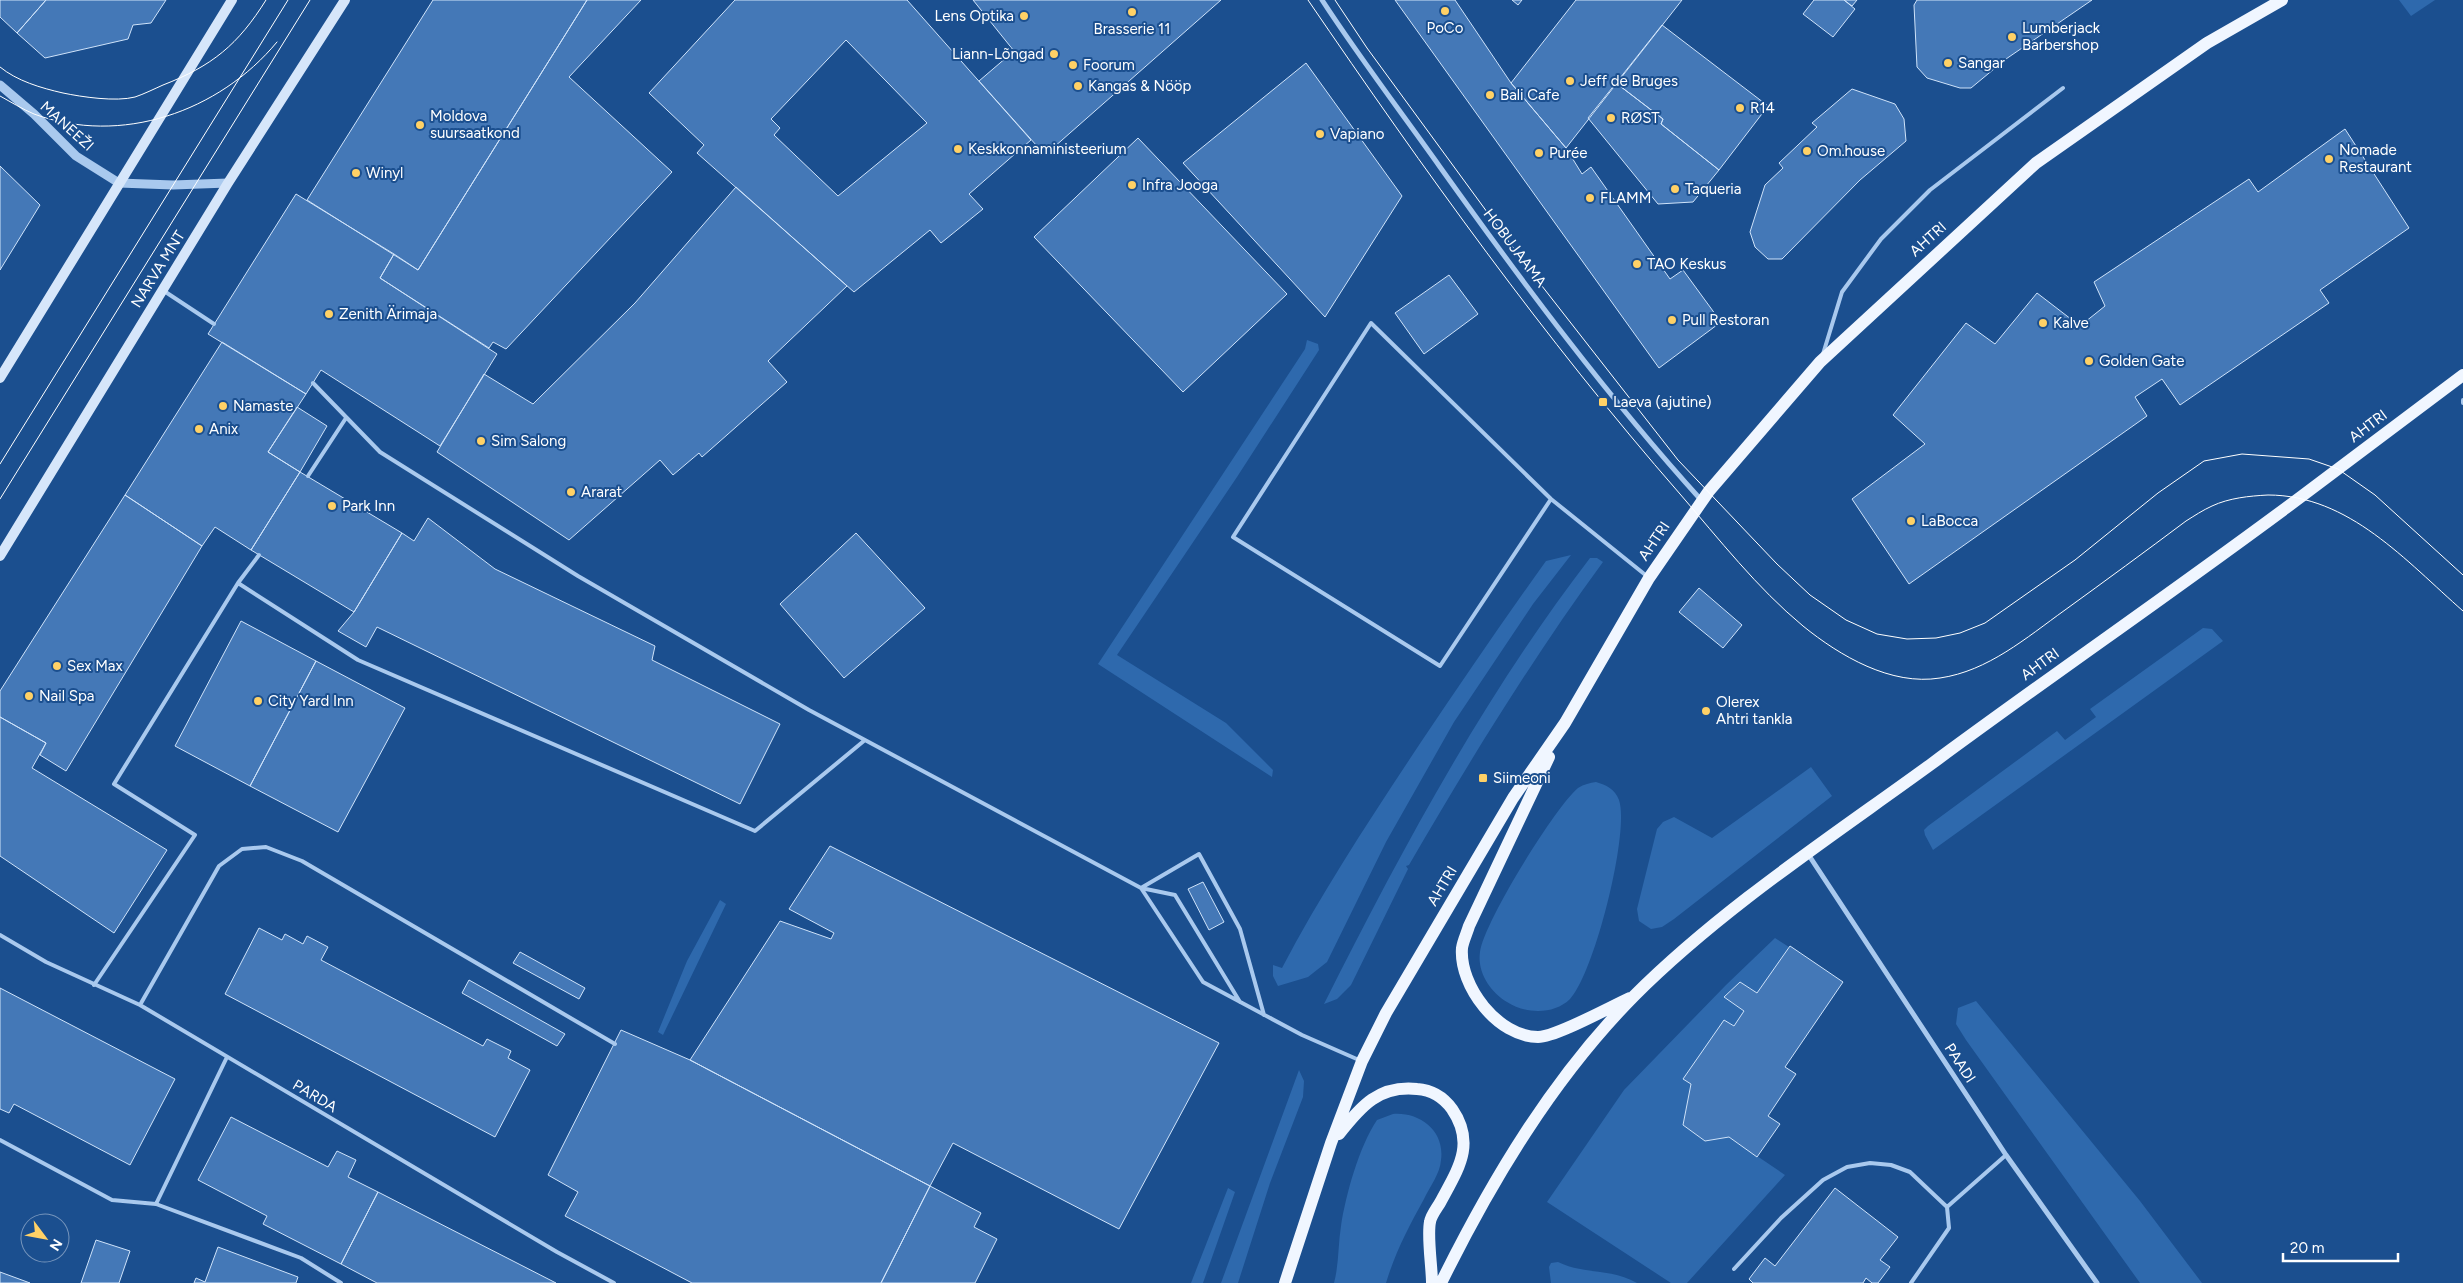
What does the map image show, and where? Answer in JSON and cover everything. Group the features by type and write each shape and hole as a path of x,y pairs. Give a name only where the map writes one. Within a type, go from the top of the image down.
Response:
{"main road":[{"path":"0,378 232,0"},
{"name":"NARVA MNT","path":"0,556 228,183 345,0"},
{"name":"AHTRI","path":"1285,1283 1331,1143 1362,1061 1386,1013 1513,798 1565,723 1649,578 1702,501 1820,362 2036,163 2207,43 2282,0"},
{"name":"AHTRI","path":"1441,1283 1516,1144 1588,1048 1634,997 1718,922 1808,854 2300,498 2463,375"},
{"path":"1565,723 1469,926 1462,948 1465,972 1474,994 1488,1013 1503,1024 1519,1032 1538,1037 1563,1029 1634,997"},
{"path":"1331,1143 1359,1108 1393,1088 1422,1089 1446,1100 1459,1120 1463,1142 1462,1162 1430,1221 1432,1283"}],"street":[{"name":"HOBUJAAMA","path":"1322,0 1474,213 1588,366 1660,455 1702,501"},
{"name":"MANEEŽI","path":"0,85 34,114 76,156 119,183"},
{"path":"119,183 173,185 228,183"},
{"name":"PAADI","path":"1808,854 2006,1155 2097,1283"}],"lane":[{"path":"1820,362 1842,292 1882,239 1930,190 2063,88"},
{"path":"163,290 214,324"},
{"path":"1551,499 1440,666 1233,537 1371,323 1551,499 1649,578"},
{"path":"312,383 380,452 570,571 865,740 1141,888 1175,895 1240,1002"},
{"path":"308,476 346,418"},
{"path":"94,985 195,835 114,784 238,583 259,555"},
{"path":"238,583 358,660 755,831 865,740"},
{"path":"140,1005 219,866 242,849 266,847 302,861 615,1044"},
{"path":"1141,888 1200,854 1240,929 1264,1015"},
{"path":"1141,888 1203,982 1302,1035 1362,1061"},
{"name":"PARDA","path":"0,935 46,962 140,1005 557,1252 614,1283"},
{"path":"156,1204 227,1057"},
{"path":"0,1140 112,1200 156,1204 301,1258 341,1283"},
{"path":"1947,1207 2006,1155"},
{"path":"1734,1269 1781,1218 1823,1180 1847,1167 1870,1163 1892,1165 1910,1172 1947,1207 1949,1228 1911,1283"}],"shaded area":[{"path":"2399,0 2435,0 2411,16"},
{"path":"1307,340 1318,344 1319,350 1237,477 1117,655 1226,723 1273,770 1272,777 1098,664 1305,349"},
{"path":"1571,555 1533,604 1454,722 1386,842 1327,962 1308,977 1278,986 1273,976 1273,965 1282,968 1348,854 1452,696 1546,561"},
{"path":"1590,558 1597,558 1603,562 1526,673 1409,865 1406,866 1408,869 1351,985 1337,999 1324,1004 1414,831 1446,775 1515,664 1551,610"},
{"path":"2203,628 2212,629 2223,641 1933,850 1925,835 1924,830 1928,826 2057,731 2065,740 2096,717 2090,709"},
{"path":"1811,767 1832,796 1662,927 1651,929 1639,921 1637,909 1657,829 1663,822 1674,817 1712,838"},
{"path":"1596,782 1613,790 1619,800 1621,817 1615,871 1599,934 1579,985 1570,999 1556,1008 1548,1010 1531,1011 1522,1009 1501,998 1486,981 1480,959 1484,938 1506,893 1553,818 1578,788"},
{"path":"720,900 726,904 663,1035 658,1032 687,961"},
{"path":"1775,938 1789,947 1757,993 1740,982 1724,997 1744,1011 1734,1026 1724,1020 1684,1079 1691,1084 1683,1125 1705,1141 1729,1137 1785,1175 1687,1283 1671,1283 1547,1202 1624,1090 1726,985"},
{"path":"1976,1001 2140,1201 2202,1283 2140,1283 1956,1024 1958,1008"},
{"path":"1299,1070 1304,1081 1303,1097 1270,1183 1238,1283 1221,1283"},
{"path":"1393,1114 1412,1116 1429,1125 1435,1132 1441,1150 1439,1170 1403,1240 1386,1283 1334,1283 1343,1213 1359,1157 1364,1143 1377,1120"},
{"path":"1228,1188 1235,1192 1203,1283 1191,1283"},
{"path":"1558,1262 1578,1269 1617,1275 1637,1283 1551,1283 1549,1267 1551,1263"}],"building":[{"path":"0,0 46,0 17,33 0,17"},
{"path":"46,0 166,0 151,23 133,25 128,39 45,58 17,33"},
{"path":"433,0 587,0 418,270 307,200"},
{"path":"587,0 641,0 569,77 672,172 506,349 493,342 489,348 380,278 394,254 418,270"},
{"name":"Keskkonnaministeerium","path":"735,0 907,0 1031,140 969,194 983,209 941,243 930,230 854,292 697,153 704,145 649,93","holes":["846,40 927,123 838,196 774,135 780,128 771,119"]},
{"name":"Foorum","path":"973,0 1221,0 1045,155 979,81 1014,51"},
{"path":"1395,0 1455,0 1511,83 1566,148 1582,174 1591,167 1670,279 1683,270 1721,322 1659,368"},
{"path":"1512,0 1522,0 1518,5"},
{"path":"1576,0 1682,0 1566,148 1511,83"},
{"path":"1814,0 1844,0 1855,9 1833,37 1803,14"},
{"path":"1844,0 1857,0 1852,6"},
{"path":"1917,0 2092,0 2006,59 1971,88 1960,88 1927,78 1917,67 1914,5"},
{"path":"1662,25 1768,106 1719,170 1661,124 1663,119 1616,83"},
{"path":"1306,63 1402,196 1325,317 1183,163"},
{"path":"1616,83 1663,119 1661,124 1719,170 1693,202 1658,204 1588,118"},
{"path":"1852,89 1895,104 1904,119 1906,141 1860,180 1782,259 1768,259 1755,247 1750,232 1765,185 1783,168 1779,163 1817,127 1812,123"},
{"name":"Golden Gate","path":"2345,129 2409,228 2320,290 2329,303 2180,405 2162,379 2135,397 2147,416 1909,584 1852,499 1925,444 1893,415 1966,323 1995,344 2037,293 2080,326 2105,306 2094,282 2249,179 2258,192"},
{"path":"1138,138 1287,294 1183,392 1034,237"},
{"path":"0,166 40,205 0,270"},
{"path":"736,187 847,286 768,361 787,382 702,457 699,453 673,475 660,460 569,540 437,452 484,374 533,404 635,303"},
{"name":"Zenith Ärimaja","path":"296,194 394,254 380,278 497,354 440,446 321,370 306,394 208,334"},
{"path":"1449,275 1478,314 1424,354 1395,313"},
{"path":"222,342 306,394 268,452 300,472 251,550 215,527 202,546 125,495"},
{"path":"297,407 327,426 300,472 268,452"},
{"path":"300,472 402,533 354,612 251,550"},
{"path":"125,495 202,546 66,771 40,755 46,743 0,717 0,691"},
{"path":"428,518 495,569 655,646 652,660 780,724 740,804 377,627 366,647 338,631 354,612 402,533 414,541"},
{"path":"856,533 925,608 844,678 780,604"},
{"path":"1699,588 1742,625 1723,648 1679,612"},
{"path":"241,621 316,661 250,786 175,746"},
{"path":"316,661 405,708 338,832 250,786"},
{"path":"0,717 46,743 32,768 167,850 114,933 0,856"},
{"path":"830,846 1219,1043 1119,1229 953,1143 930,1186 690,1060 780,921 831,939 834,933 789,909"},
{"path":"1203,882 1224,922 1209,930 1188,889"},
{"path":"259,928 282,940 285,934 303,944 307,936 328,947 321,960 483,1046 487,1039 511,1051 508,1058 530,1070 495,1137 225,994"},
{"path":"1790,946 1843,982 1785,1067 1796,1074 1768,1116 1780,1124 1757,1157 1729,1137 1705,1141 1683,1125 1691,1084 1683,1079 1724,1020 1734,1026 1744,1011 1724,997 1740,982 1757,993"},
{"path":"520,952 585,988 579,999 513,963"},
{"path":"469,980 565,1034 557,1046 462,993"},
{"path":"0,988 175,1079 130,1165 14,1104 9,1113 0,1109"},
{"path":"621,1030 690,1060 930,1186 881,1283 692,1283 565,1216 578,1192 548,1175"},
{"path":"231,1117 328,1167 337,1151 356,1160 348,1177 378,1192 341,1264 263,1224 267,1216 198,1180"},
{"path":"930,1186 981,1213 974,1227 997,1239 975,1283 881,1283"},
{"path":"1835,1188 1898,1237 1880,1260 1890,1267 1878,1283 1872,1283 1866,1278 1863,1283 1753,1283 1749,1279 1765,1258 1775,1266"},
{"path":"378,1192 556,1283 377,1283 341,1264"},
{"path":"96,1240 130,1251 119,1283 81,1283"},
{"path":"218,1247 298,1277 296,1283 194,1283 196,1278 205,1282"},
{"path":"0,1272 30,1283 0,1283"}],"tram line":[{"path":"0,67 30,83 63,93 109,99 135,97 180,78 210,62 245,30 266,0"},
{"path":"0,464 288,0"},
{"path":"0,499 310,0"},
{"path":"1308,0 1486,252 1630,435 1724,546 1770,596 1803,626 1850,658 1885,673 1922,679 1940,678 1974,668 1990,661 2021,642 2199,513 2225,501 2261,495 2297,498 2325,506 2350,519 2398,552 2463,611"},
{"path":"1335,0 1367,48 1531,272 1678,460 1777,564 1810,595 1846,620 1877,634 1907,639 1936,638 1960,633 1985,623 2075,560 2158,493 2204,461 2242,454 2309,459 2338,469 2375,495 2463,575"},
{"path":"0,96 34,114 67,123 101,126 134,124 166,116 198,104 227,87 253,67 277,42"}],"place":[{"name":"PoCo","path":"1445,11"},
{"name":"Brasserie 11","path":"1132,12"},
{"name":"Lens Optika","path":"1024,16"},
{"name":"Lumberjack Barbershop","path":"2012,37"},
{"name":"Liann-Lõngad","path":"1054,54"},
{"name":"Sangar","path":"1948,63"},
{"name":"Foorum","path":"1073,65"},
{"name":"Jeff de Bruges","path":"1570,81"},
{"name":"Kangas & Nööp","path":"1078,86"},
{"name":"Bali Cafe","path":"1490,95"},
{"name":"R14","path":"1740,108"},
{"name":"RØST","path":"1611,118"},
{"name":"Moldova suursaatkond","path":"420,125"},
{"name":"Vapiano","path":"1320,134"},
{"name":"Keskkonnaministeerium","path":"958,149"},
{"name":"Om.house","path":"1807,151"},
{"name":"Purée","path":"1539,153"},
{"name":"Nomade Restaurant","path":"2329,159"},
{"name":"Winyl","path":"356,173"},
{"name":"Infra Jooga","path":"1132,185"},
{"name":"Taqueria","path":"1675,189"},
{"name":"FLAMM","path":"1590,198"},
{"name":"TAO Keskus","path":"1637,264"},
{"name":"Zenith Ärimaja","path":"329,314"},
{"name":"Pull Restoran","path":"1672,320"},
{"name":"Kalve","path":"2043,323"},
{"name":"Golden Gate","path":"2089,361"},
{"name":"Laeva (ajutine)","path":"1603,402"},
{"name":"Namaste","path":"223,406"},
{"name":"Anix","path":"199,429"},
{"name":"Sim Salong","path":"481,441"},
{"name":"Ararat","path":"571,492"},
{"name":"Park Inn","path":"332,506"},
{"name":"LaBocca","path":"1911,521"},
{"name":"Sex Max","path":"57,666"},
{"name":"Nail Spa","path":"29,696"},
{"name":"City Yard Inn","path":"258,701"},
{"name":"Olerex Ahtri tankla","path":"1706,711"},
{"name":"Siimeoni","path":"1483,778"}]}
